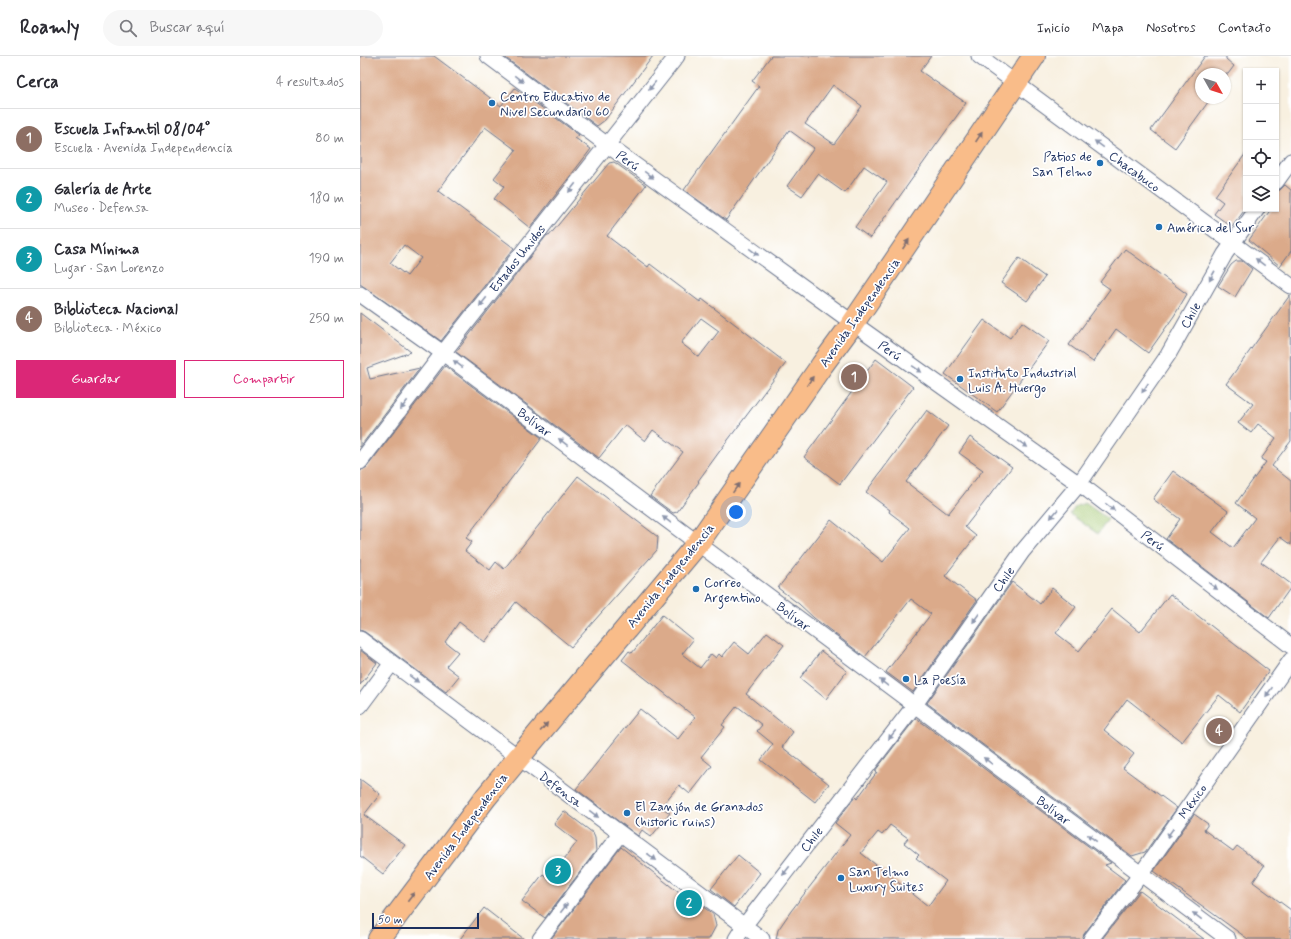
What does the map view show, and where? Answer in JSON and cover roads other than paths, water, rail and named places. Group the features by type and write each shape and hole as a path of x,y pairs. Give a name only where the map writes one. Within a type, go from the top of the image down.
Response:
{"main road":[{"name":"Avenida Independencia","path":"379,939 486,797 698,543 853,323 1034,56"}],"street":[{"name":"Perú","path":"488,56 606,144 853,323 1079,484 1291,646"},
{"name":"Estados Unidos","path":"360,462 606,144 677,56"},
{"name":"Chacabuco","path":"979,56 1291,286"},
{"path":"1279,178 1291,161"},
{"name":"Chile","path":"736,939 744,926 914,706 1022,552 1079,484 1168,354 1225,254 1255,212"},
{"name":"Bolívar","path":"360,294 443,353 1228,939"},
{"name":"Defensa","path":"360,639 762,939"},
{"name":"México","path":"1091,939 1141,874 1291,660"},
{"path":"360,706 392,663"},
{"path":"540,939 620,834"}],"place":[{"name":"Centro Educativo de Nivel Secundario 60","path":"492,103"},
{"name":"Patios de San Telmo","path":"1100,163"},
{"name":"América del Sur","path":"1159,227"},
{"name":"Escuela Infantil 08/04°","path":"854,377"},
{"name":"Instituto Industrial Luis A. Huergo","path":"960,379"},
{"name":"Correo Argentino","path":"696,589"},
{"name":"La Poesía","path":"906,679"},
{"name":"Biblioteca Nacional","path":"1219,731"},
{"name":"El Zanjón de Granados (historic ruins)","path":"627,813"},
{"name":"Casa Mínima","path":"558,871"},
{"name":"San Telmo Luxury Suites","path":"841,878"},
{"name":"Galería de Arte","path":"689,903"}]}
